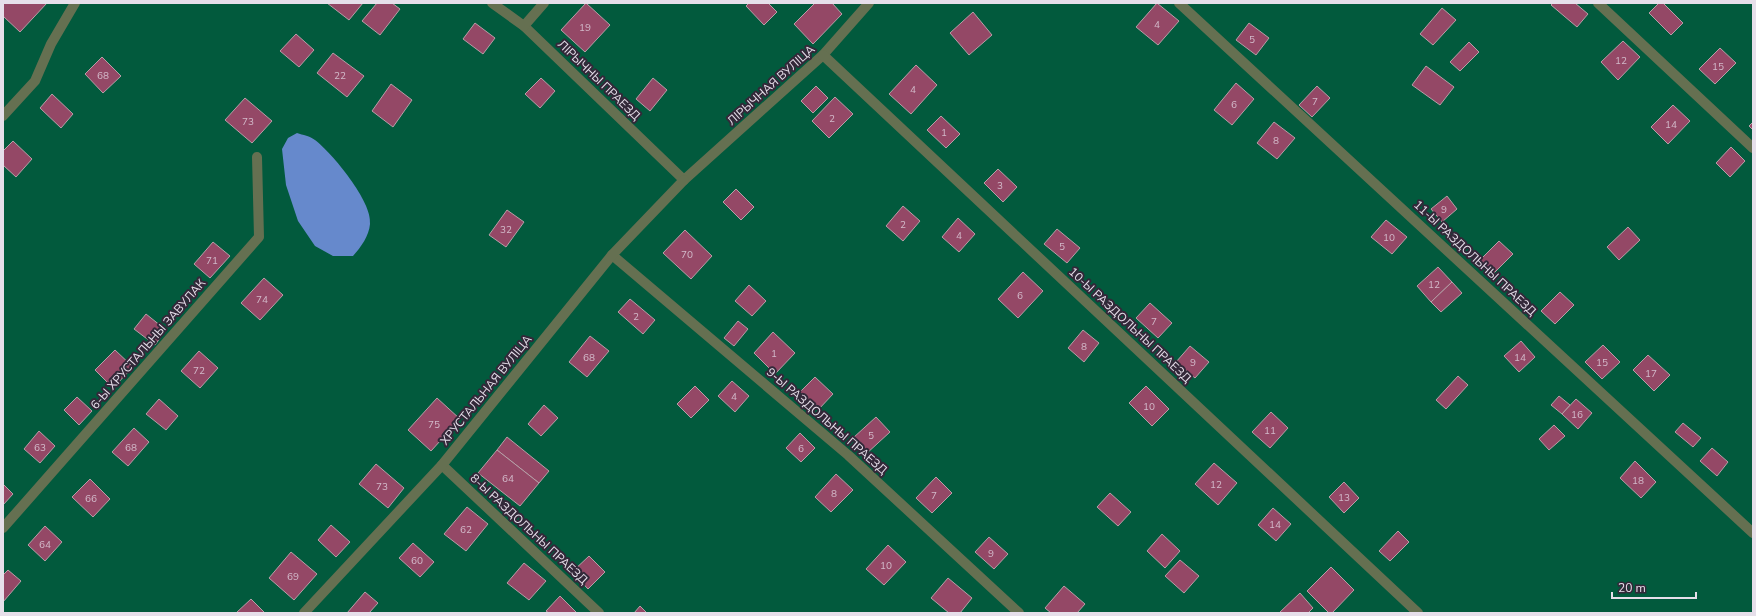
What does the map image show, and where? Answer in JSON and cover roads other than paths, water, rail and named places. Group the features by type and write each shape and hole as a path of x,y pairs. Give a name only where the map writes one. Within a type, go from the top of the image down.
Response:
{"street":[{"path":"3,116 35,81 51,44 75,3"},
{"name":"ЛІРЫЧНЫ ПРАЕЗД","path":"492,3 524,26 684,180"},
{"path":"524,26 544,3"},
{"name":"ЛІРЫЧНАЯ ВУЛІЦА","path":"684,180 823,55 869,3"},
{"name":"11-Ы РАЗДОЛЬНЫ ПРАЕЗД","path":"1179,3 1753,533"},
{"path":"1598,3 1753,148"},
{"name":"10-Ы РАЗДОЛЬНЫ ПРАЕЗД","path":"823,55 1418,613"},
{"name":"6-Ы ХРУСТАЛЬНЫ ЗАВУЛАК","path":"3,528 259,237 257,157"},
{"name":"ХРУСТАЛЬНАЯ ВУЛІЦА","path":"304,613 442,465 612,255 684,180"},
{"name":"9-Ы РАЗДОЛЬНЫ ПРАЕЗД","path":"612,255 848,455 1019,613"},
{"name":"8-Ы РАЗДОЛЬНЫ ПРАЕЗД","path":"442,465 599,613"}],"water":[{"path":"297,133 313,139 322,146 341,166 365,203 370,224 368,233 359,249 353,256 333,256 315,246 298,221 286,185 282,149 288,138"}]}
